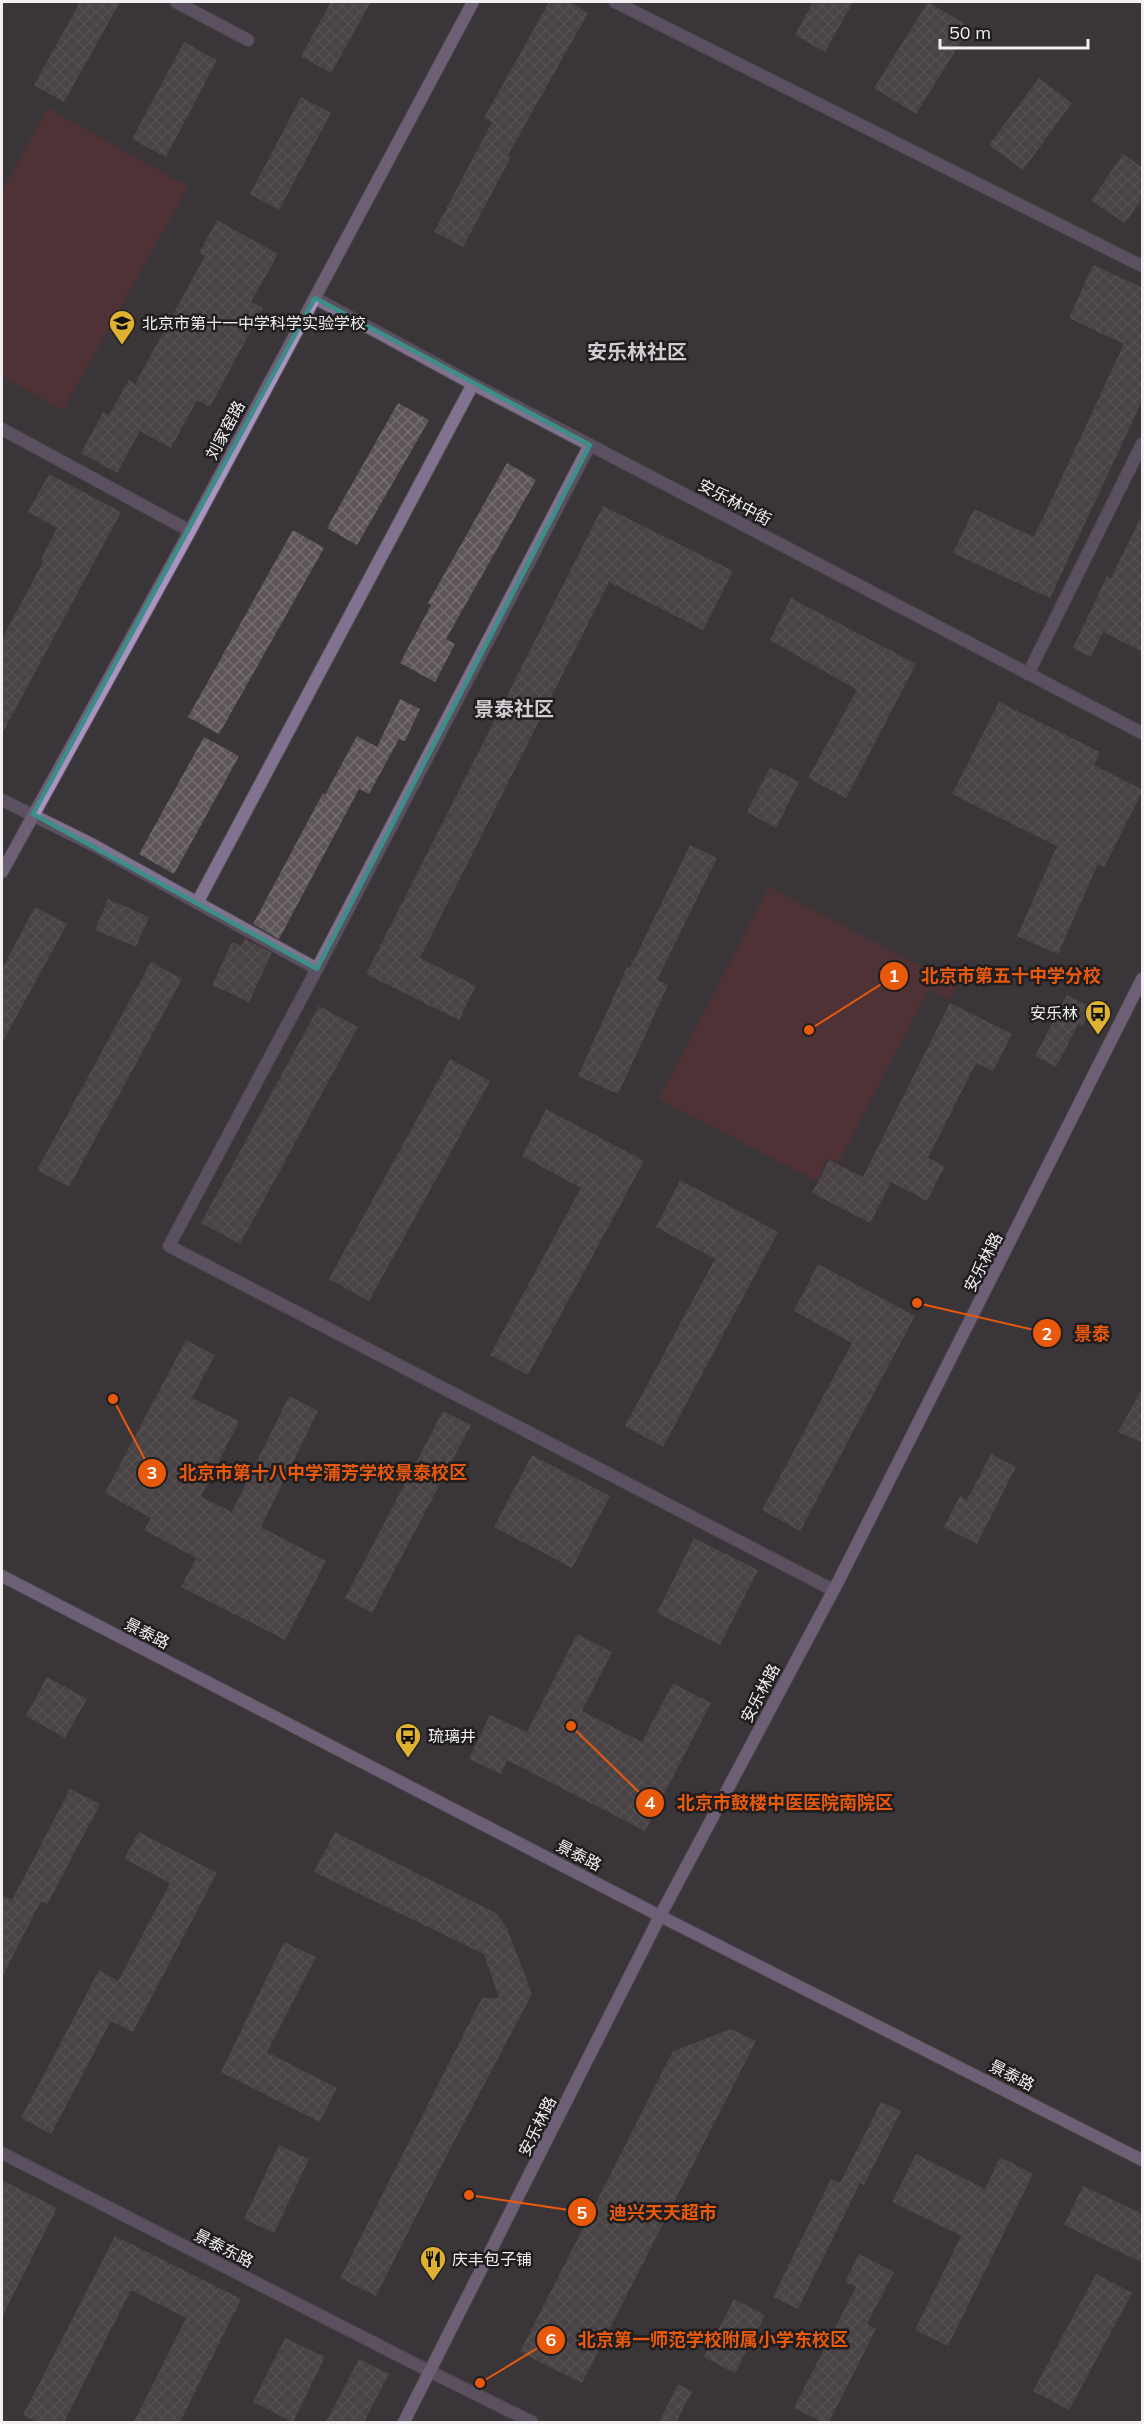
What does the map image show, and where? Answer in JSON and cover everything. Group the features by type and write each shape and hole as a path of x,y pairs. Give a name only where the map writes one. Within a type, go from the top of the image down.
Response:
{"street":[{"path":"176,2 248,40"},
{"name":"刘家窑路","path":"2,872 190,531 473,2"},
{"path":"615,2 1143,266"},
{"name":"安乐林中街","path":"315,298 473,384 1143,734"},
{"path":"197,903 473,384"},
{"path":"2,429 190,531"},
{"path":"1028,674 1143,444"},
{"path":"590,445 317,969 169,1245 833,1590"},
{"path":"2,800 33,814 317,969"},
{"name":"安乐林路","path":"404,2422 660,1916 833,1590 1143,979"},
{"name":"景泰路","path":"2,1576 660,1916 1143,2160"},
{"name":"景泰东路","path":"2,2153 532,2422"}],"highlighted area":[{"path":"315,298 590,445 317,969 33,814"}],"shaded area":[{"path":"48,108 188,187 63,410 2,376 2,191"},
{"path":"769,887 958,985 950,1000 929,989 838,1163 828,1158 816,1181 659,1099"}],"building":[{"path":"80,2 120,2 64,102 34,85"},
{"path":"331,2 371,2 331,73 301,56"},
{"path":"549,2 569,2 588,13 508,155 511,157 463,247 434,232 492,122 484,118"},
{"path":"813,2 853,2 825,52 795,35"},
{"path":"928,2 970,27 916,114 874,88"},
{"path":"184,42 217,60 166,157 132,139"},
{"path":"1039,78 1072,103 1023,170 989,145"},
{"path":"301,97 331,113 279,210 250,194"},
{"path":"1123,154 1143,168 1143,197 1125,223 1091,201"},
{"path":"217,220 278,254 251,302 263,308 210,407 197,400 171,448 140,431 117,473 81,453 103,412 109,415 129,380 135,384 205,256 199,253"},
{"path":"1093,265 1143,288 1143,399 1050,598 953,553 974,509 1034,537 1124,344 1069,318"},
{"path":"398,403 429,420 357,545 327,528"},
{"path":"507,463 536,480 446,639 455,644 435,682 400,663 431,605 428,603"},
{"path":"49,474 121,512 2,734 2,639 43,562 42,557 57,528 28,512"},
{"path":"603,506 733,571 703,630 609,582 420,958 476,986 459,1020 366,974"},
{"path":"1143,513 1143,652 1103,632 1091,657 1073,648 1107,576 1111,578"},
{"path":"293,530 324,548 219,734 188,717"},
{"path":"791,598 916,664 846,798 808,778 857,690 770,640"},
{"path":"400,699 420,709 405,741 399,739 369,794 359,789 279,939 253,924 323,793 325,795 357,736 377,747"},
{"path":"999,702 1100,752 1094,765 1143,790 1104,867 1098,864 1058,954 1017,936 1057,846 952,794"},
{"path":"204,737 239,756 174,874 139,854"},
{"path":"770,767 799,782 776,828 747,812"},
{"path":"690,845 717,858 657,980 668,985 618,1094 578,1076 627,967 630,968"},
{"path":"108,899 149,917 136,947 95,930"},
{"path":"35,907 67,924 2,1043 2,969"},
{"path":"245,939 272,953 249,1002 212,985 232,942 241,946"},
{"path":"151,962 182,979 69,1187 37,1170"},
{"path":"1067,995 1092,1008 1082,1026 1078,1024 1056,1067 1035,1056"},
{"path":"950,1003 1012,1034 993,1071 976,1063 928,1158 945,1166 927,1201 891,1182 870,1223 812,1193 829,1160 863,1177"},
{"path":"319,1006 358,1027 240,1244 201,1223"},
{"path":"450,1059 490,1081 369,1301 329,1279"},
{"path":"546,1109 644,1161 528,1375 490,1355 581,1188 522,1156"},
{"path":"680,1180 778,1232 663,1447 625,1426 715,1259 656,1227"},
{"path":"818,1264 915,1316 800,1531 762,1510 852,1343 794,1311"},
{"path":"186,1340 215,1355 192,1398 239,1421 201,1497 232,1512 289,1396 318,1411 261,1527 326,1561 285,1640 181,1587 196,1558 144,1530 151,1518 105,1493"},
{"path":"1143,1387 1143,1443 1118,1432"},
{"path":"443,1411 471,1425 372,1613 345,1598"},
{"path":"991,1454 1016,1467 977,1544 944,1527 960,1496 967,1500"},
{"path":"532,1455 610,1496 572,1568 494,1527"},
{"path":"694,1538 758,1570 720,1645 657,1613"},
{"path":"577,1634 612,1652 582,1711 642,1742 673,1683 711,1703 645,1831 507,1760 501,1774 469,1759 490,1715 527,1732"},
{"path":"47,1677 87,1699 65,1738 26,1716"},
{"path":"70,1789 100,1804 47,1905 41,1901 2,1977 2,1895 12,1900"},
{"path":"139,1832 217,1873 133,2032 111,2021 51,2134 21,2118 99,1970 118,1981 170,1883 124,1859"},
{"path":"335,1832 496,1913 507,1928 532,1994 376,2296 340,2278 482,1998 499,1998 484,1954 314,1872"},
{"path":"284,1942 316,1957 267,2052 337,2088 320,2122 221,2072"},
{"path":"731,2029 756,2041 582,2383 520,2352 673,2051"},
{"path":"881,2102 901,2111 864,2185 860,2183 798,2309 773,2297 831,2179 840,2183"},
{"path":"279,2145 309,2159 274,2233 244,2219"},
{"path":"916,2154 985,2189 1000,2157 1033,2174 948,2346 915,2330 961,2236 892,2202"},
{"path":"2,2180 57,2208 2,2317"},
{"path":"1083,2186 1143,2214 1143,2263 1064,2225"},
{"path":"115,2236 241,2299 180,2422 134,2422 186,2318 131,2290 64,2422 37,2422 23,2415"},
{"path":"859,2254 894,2272 867,2324 876,2329 829,2422 822,2422 794,2408 856,2287 845,2282"},
{"path":"1096,2274 1132,2293 1069,2410 1033,2391"},
{"path":"734,2299 765,2315 735,2373 704,2357"},
{"path":"285,2338 325,2357 293,2422 253,2402"},
{"path":"359,2359 389,2374 364,2422 326,2422"},
{"path":"678,2384 692,2392 676,2422 659,2422"}],"place":[{"name":"北京市第十一中学科学实验学校","path":"122,346"},
{"name":"北京市第五十中学分校","path":"809,1030"},
{"name":"安乐林","path":"1098,1036"},
{"name":"景泰","path":"917,1303"},
{"name":"北京市第十八中学蒲芳学校景泰校区","path":"113,1399"},
{"name":"北京市鼓楼中医医院南院区","path":"571,1726"},
{"name":"琉璃井","path":"408,1759"},
{"name":"迪兴天天超市","path":"469,2195"},
{"name":"庆丰包子铺","path":"433,2282"},
{"name":"北京第一师范学校附属小学东校区","path":"480,2383"}],"district":[{"name":"安乐林社区","path":"637,352"},
{"name":"景泰社区","path":"514,709"}]}
